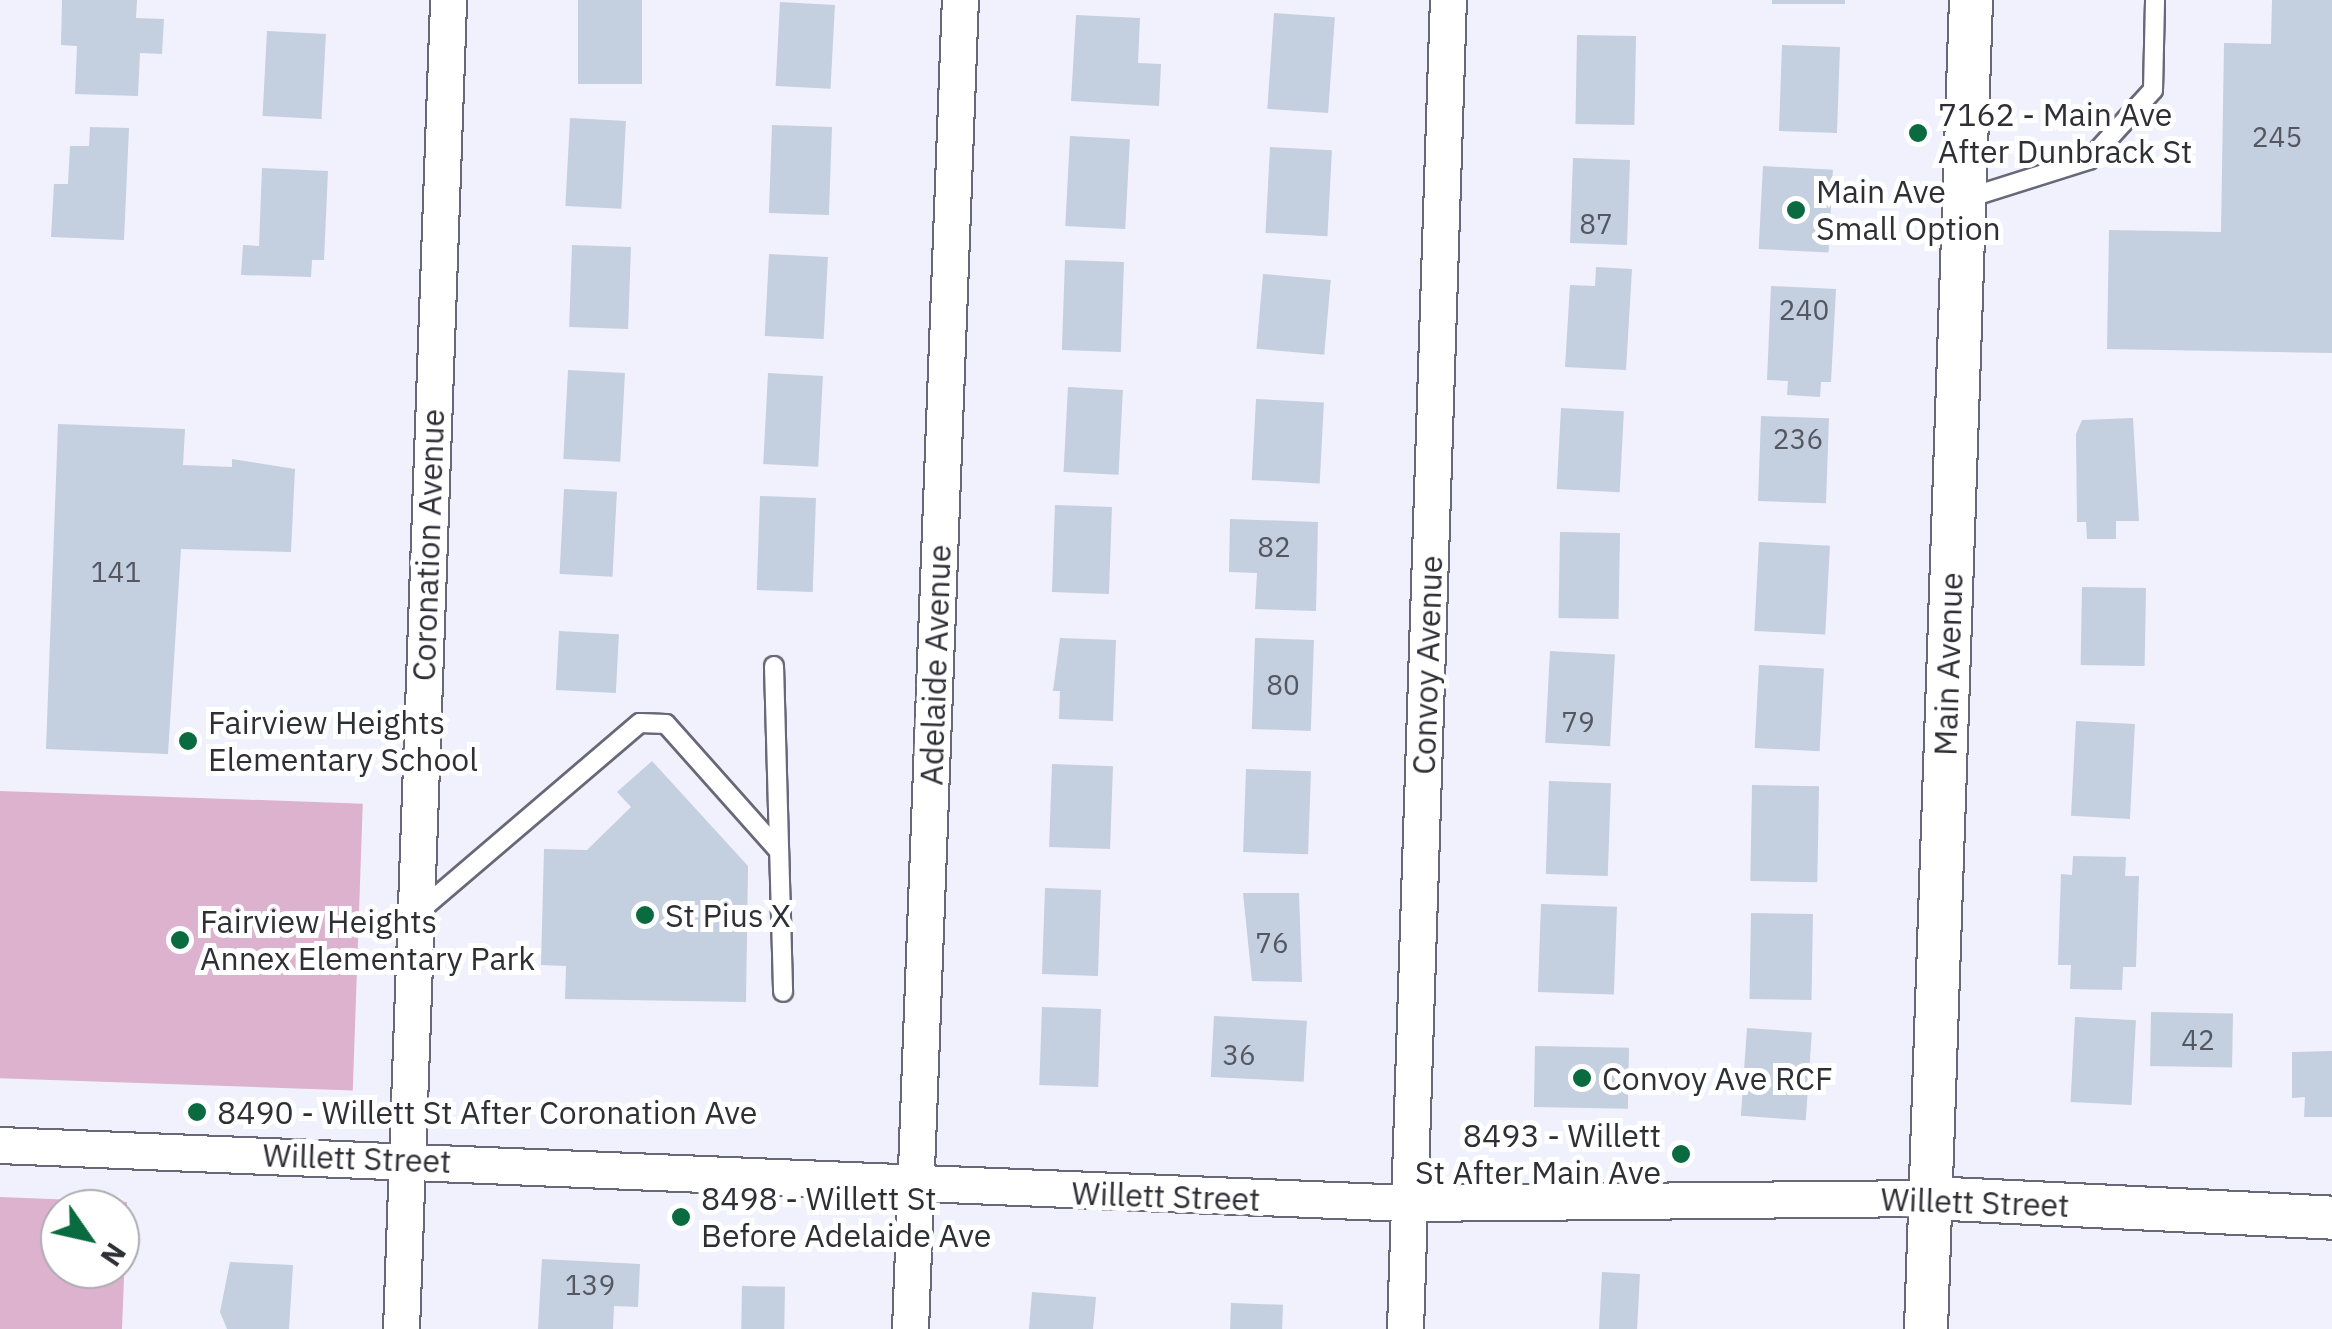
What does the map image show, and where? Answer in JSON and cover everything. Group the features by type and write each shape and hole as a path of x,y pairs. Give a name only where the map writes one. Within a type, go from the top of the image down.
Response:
{"street":[{"name":"Coronation Avenue","path":"401,1329 448,0"},
{"name":"Adelaide Avenue","path":"910,1329 960,0"},
{"name":"Convoy Avenue","path":"1405,1329 1448,0"},
{"name":"Main Avenue","path":"1926,1329 1971,0"},
{"name":"Willett Street","path":"0,1146 406,1159 916,1188 1410,1203 1930,1198 2332,1218"}],"lane":[{"path":"1964,200 2089,160 2152,90 2155,0"},
{"path":"774,666 783,992"},
{"path":"415,915 640,723 666,724 779,852"}],"shaded area":[{"name":"Fairview Heights Annex Elementary Park","path":"0,791 363,804 353,1090 0,1078"},
{"path":"0,1197 40,1199 40,1289 124,1289 122,1329 0,1329"}],"building":[{"path":"62,0 137,0 136,18 164,19 162,54 140,53 138,96 75,94 77,46 61,45"},
{"path":"578,0 642,0 642,84 578,84"},
{"path":"1772,0 1845,0 1845,4 1772,4"},
{"path":"2272,0 2332,0 2332,353 2107,349 2109,230 2221,232 2224,43 2271,44"},
{"path":"780,2 835,5 831,89 776,86"},
{"path":"1274,13 1335,17 1328,113 1267,109"},
{"path":"1076,15 1140,18 1138,63 1161,64 1159,106 1071,101"},
{"path":"267,31 326,34 321,119 263,116"},
{"path":"1577,35 1636,36 1634,125 1575,124"},
{"path":"1782,45 1840,47 1837,133 1779,131"},
{"path":"570,118 626,121 621,209 565,206"},
{"path":"772,125 832,127 829,215 769,213"},
{"path":"90,127 129,128 124,240 51,237 54,184 68,184 70,146 89,146"},
{"path":"1070,136 1130,139 1125,229 1065,226"},
{"path":"1270,147 1332,150 1327,236 1265,233"},
{"path":"1573,158 1630,160 1627,245 1570,243"},
{"name":"Main Ave Small Option","path":"1763,166 1833,170 1829,253 1759,249"},
{"path":"262,168 328,171 324,260 312,260 311,277 241,275 243,245 259,246"},
{"path":"572,245 631,247 628,329 569,327"},
{"path":"769,254 828,257 824,339 765,336"},
{"path":"1065,260 1124,262 1121,352 1062,350"},
{"path":"1596,267 1632,269 1626,370 1565,367 1570,285 1595,286"},
{"path":"1263,274 1331,280 1324,355 1256,349"},
{"path":"1771,286 1836,289 1831,382 1821,382 1820,397 1787,395 1788,381 1767,380"},
{"path":"568,370 625,373 620,462 563,459"},
{"path":"768,373 823,376 818,467 763,464"},
{"path":"1068,387 1123,390 1118,475 1064,472"},
{"path":"1256,399 1324,403 1320,483 1252,480"},
{"path":"1561,408 1624,411 1620,492 1557,489"},
{"path":"1761,416 1829,418 1826,503 1758,501"},
{"path":"2133,418 2139,521 2116,521 2116,539 2087,539 2086,522 2077,522 2076,434 2082,420"},
{"path":"58,424 185,429 183,465 232,467 232,459 295,469 291,552 181,549 168,754 46,749"},
{"path":"564,489 617,492 612,577 560,574"},
{"path":"760,496 816,498 813,592 757,590"},
{"path":"1055,505 1112,507 1109,594 1052,592"},
{"path":"1230,519 1318,522 1316,611 1255,609 1257,573 1229,572"},
{"path":"1560,532 1620,533 1618,619 1558,618"},
{"path":"1759,542 1830,546 1825,635 1754,631"},
{"path":"2082,587 2146,588 2145,666 2081,665"},
{"path":"559,631 619,634 616,693 556,690"},
{"path":"1060,638 1116,640 1113,721 1059,719 1060,691 1053,691"},
{"path":"1255,638 1314,640 1311,731 1252,729"},
{"path":"1550,651 1615,654 1610,746 1545,743"},
{"path":"1759,665 1824,668 1820,751 1755,748"},
{"path":"2076,721 2135,724 2130,819 2071,816"},
{"name":"St Pius X","path":"652,761 748,866 746,1002 565,999 566,966 541,965 544,849 587,850 631,807 617,792"},
{"path":"1052,764 1113,766 1110,849 1049,847"},
{"path":"1246,769 1311,771 1308,854 1243,852"},
{"path":"1549,781 1611,783 1608,876 1546,874"},
{"path":"1752,785 1819,786 1817,882 1750,881"},
{"path":"2073,856 2126,857 2125,876 2139,876 2136,967 2123,967 2122,990 2070,989 2071,965 2058,965 2061,874 2072,875"},
{"path":"1045,888 1101,890 1098,976 1042,974"},
{"path":"1243,893 1299,893 1302,982 1252,981"},
{"path":"1541,904 1617,907 1614,995 1538,992"},
{"path":"1751,913 1813,914 1811,1000 1749,999"},
{"path":"1042,1007 1101,1009 1098,1087 1039,1085"},
{"path":"2151,1012 2233,1013 2232,1067 2150,1066"},
{"path":"1214,1016 1307,1021 1304,1082 1211,1077"},
{"path":"2075,1017 2136,1020 2131,1105 2071,1102"},
{"path":"1747,1028 1812,1033 1806,1120 1741,1116"},
{"name":"Convoy Ave RCF","path":"1535,1046 1629,1048 1628,1109 1534,1107"},
{"path":"2332,1051 2332,1117 2304,1117 2305,1097 2292,1098 2292,1052"},
{"path":"542,1259 640,1264 638,1307 614,1306 613,1329 538,1329"},
{"path":"230,1262 293,1265 289,1329 227,1329 220,1312"},
{"path":"1602,1272 1640,1274 1637,1329 1599,1329"},
{"path":"742,1286 785,1287 784,1329 741,1329"},
{"path":"1032,1292 1096,1297 1093,1329 1029,1329"},
{"path":"1231,1303 1283,1305 1282,1329 1230,1329"}],"place":[{"name":"7162 - Main Ave After Dunbrack St","path":"1918,133"},
{"name":"Main Ave Small Option","path":"1796,210"},
{"name":"Fairview Heights Elementary School","path":"188,741"},
{"name":"St Pius X","path":"645,915"},
{"name":"Fairview Heights Annex Elementary Park","path":"180,940"},
{"name":"Convoy Ave RCF","path":"1582,1078"},
{"name":"8490 - Willett St After Coronation Ave","path":"197,1112"},
{"name":"8493 - Willett St After Main Ave","path":"1681,1154"},
{"name":"8498 - Willett St Before Adelaide Ave","path":"681,1217"}]}
